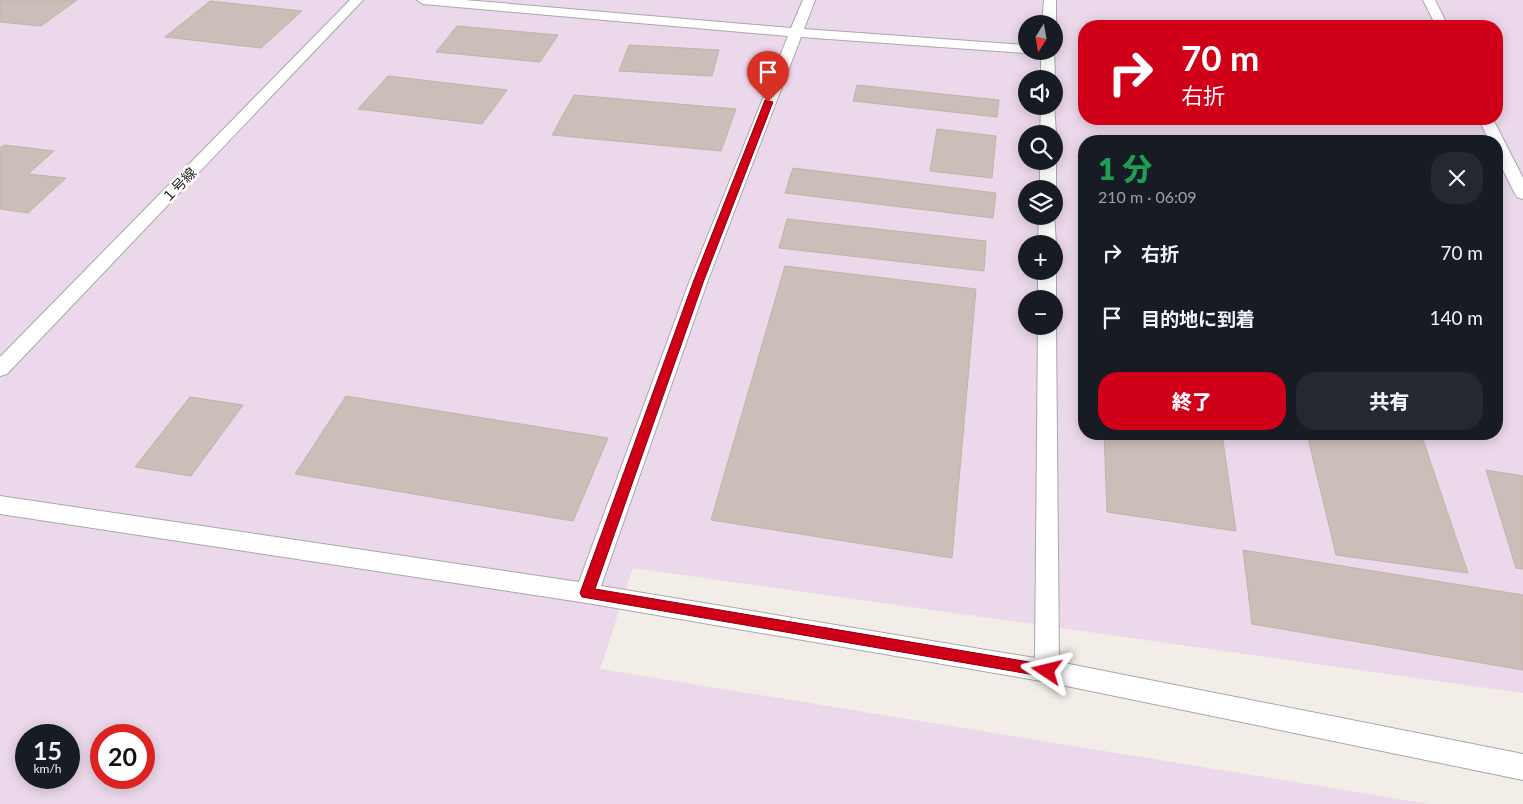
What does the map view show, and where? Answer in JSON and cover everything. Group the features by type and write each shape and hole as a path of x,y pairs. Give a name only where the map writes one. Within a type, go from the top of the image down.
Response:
{"lane":[{"name":"１号線","path":"0,369 357,0"},
{"path":"423,0 676,23 1018,48"},
{"path":"587,593 699,280 809,0"},
{"path":"1049,15 1050,0"},
{"path":"1429,0 1439,20"},
{"path":"1503,153 1523,194"},
{"path":"1047,335 1047,671"},
{"path":"0,505 587,593 1047,671 1523,767"}],"shaded area":[{"path":"0,0 1523,0 1523,693 633,568 600,669 1430,804 0,804"}],"building":[{"path":"0,0 77,0 41,26 0,22"},
{"path":"210,1 302,11 261,48 165,37"},
{"path":"457,26 558,35 540,62 436,52"},
{"path":"629,45 719,50 712,76 619,71"},
{"path":"388,76 507,90 482,124 358,109"},
{"path":"857,85 999,100 997,117 853,101"},
{"path":"574,95 736,109 721,151 552,135"},
{"path":"937,129 996,136 992,178 930,171"},
{"path":"4,145 54,151 28,174 66,178 28,213 0,209 0,148"},
{"path":"793,168 996,193 993,218 785,193"},
{"path":"787,219 986,241 984,271 779,248"},
{"path":"785,266 976,289 952,558 711,520"},
{"path":"346,396 608,438 573,521 295,474"},
{"path":"190,397 243,405 191,476 135,467"},
{"path":"1104,440 1223,440 1236,531 1107,512"},
{"path":"1308,440 1423,440 1468,573 1336,555"},
{"path":"1486,470 1523,476 1523,569 1516,568"},
{"path":"1243,550 1523,595 1523,670 1252,624"}],"route":[{"path":"768,102 699,280 587,593 1047,671"}]}
